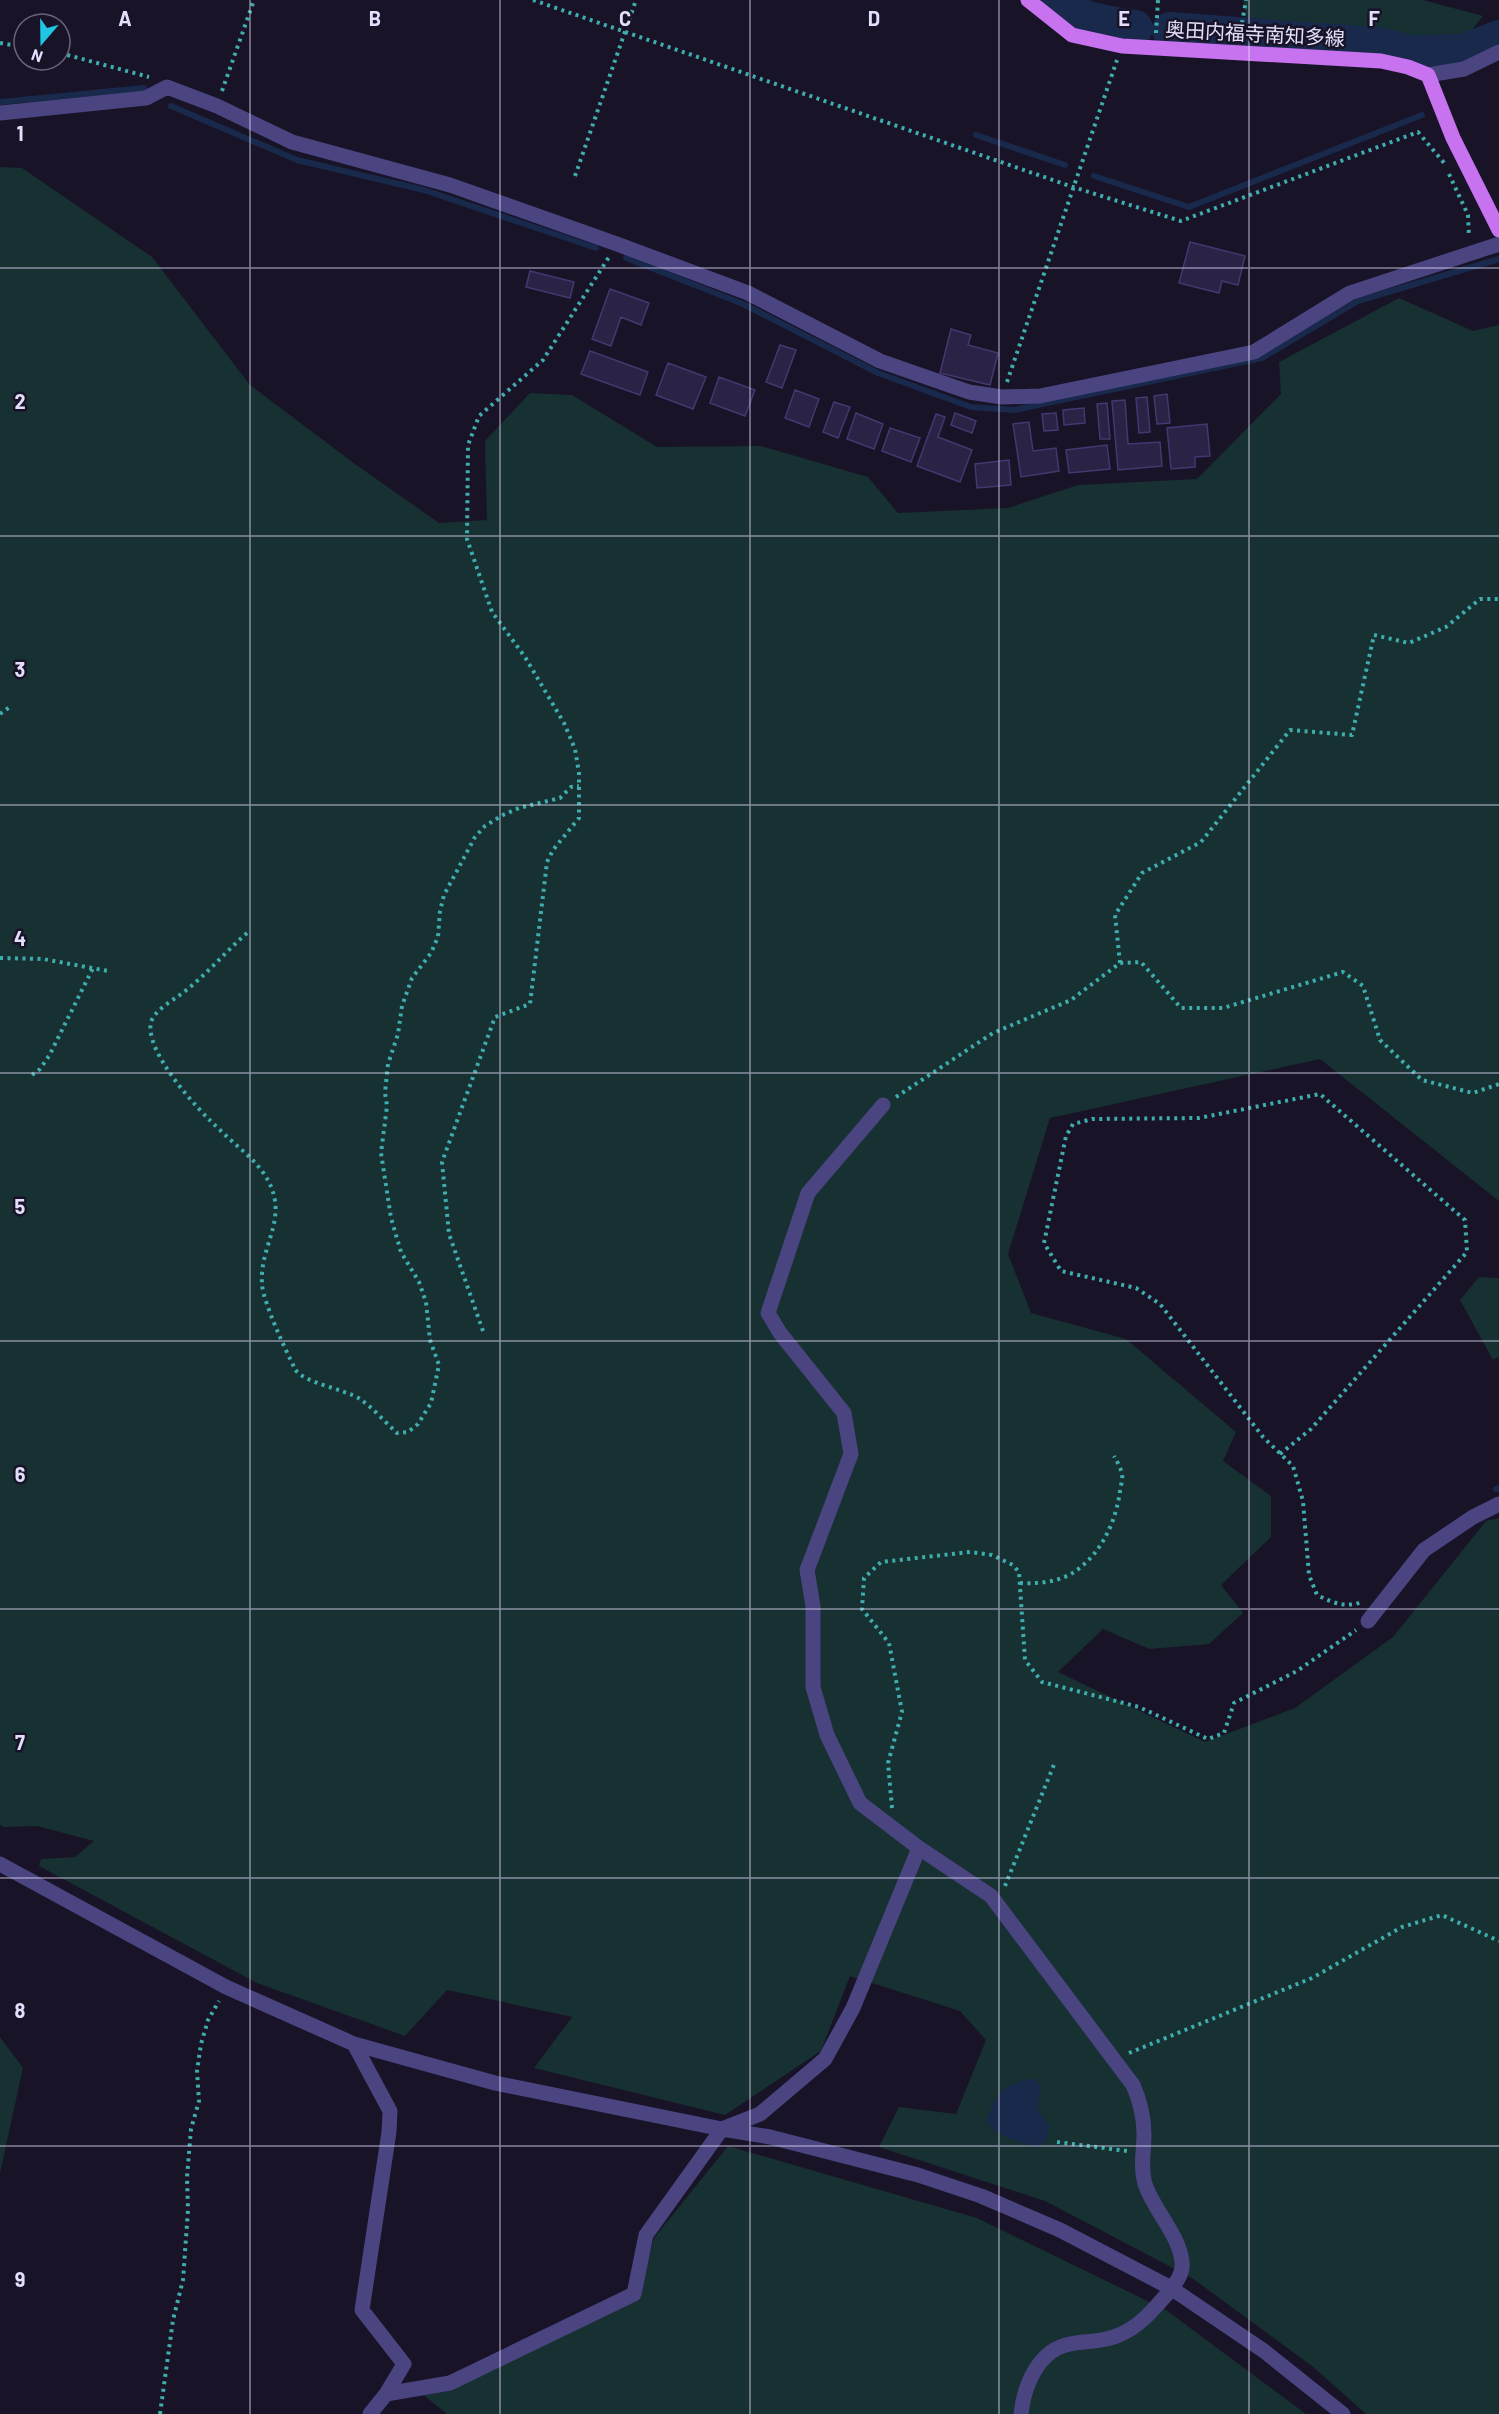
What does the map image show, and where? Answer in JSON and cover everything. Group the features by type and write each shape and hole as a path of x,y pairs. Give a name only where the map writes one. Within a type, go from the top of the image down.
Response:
{"main road":[{"name":"奥田内福寺南知多線","path":"1029,0 1072,35 1122,46 1381,61 1408,67 1428,75"},
{"path":"1428,75 1453,138 1499,230"}],"street":[{"path":"1428,75 1464,69 1499,52"},
{"path":"0,113 146,98 167,87 217,106 292,142 450,185 617,244 748,293 880,361 969,392 1002,397 1040,396 1254,352 1350,293 1499,244"},
{"path":"883,1105 808,1192 768,1313 780,1334 844,1413 851,1454 807,1570 813,1606 813,1687 827,1735 860,1803 919,1848 991,1896 1133,2085 1139,2099 1144,2132 1142,2166 1145,2183 1178,2247 1183,2264 1179,2278 1172,2288 1137,2325 1118,2336 1066,2345 1051,2352 1030,2378 1023,2395 1020,2414"},
{"path":"1368,1621 1424,1550 1473,1517 1499,1504"},
{"path":"386,2394 450,2383 633,2294 646,2235 722,2129 760,2114 825,2059 854,2008 919,1848"},
{"path":"0,1864 226,1987 354,2044 495,2083 770,2137 895,2169 981,2196 1060,2230 1172,2288 1264,2351 1343,2414"},
{"path":"354,2044 390,2111 389,2132 362,2310 404,2364 386,2394 370,2414"}],"path":[{"path":"217,106 254,0"},
{"path":"533,0 1181,221 1418,132 1445,164 1468,215 1469,253"},
{"path":"575,176 636,0"},
{"path":"1154,49 1158,0"},
{"path":"1242,23 1246,0"},
{"path":"1002,397 1122,46"},
{"path":"72,56 154,78 167,87"},
{"path":"483,1331 449,1234 442,1162 495,1017 530,1004 547,862 553,850 579,818 579,773 575,749 564,723 525,657 492,612 466,539 468,445 479,416 543,360 617,244"},
{"path":"1120,963 1115,915 1142,873 1201,842 1290,730 1352,735 1374,635 1409,644 1446,627 1480,600 1499,598"},
{"path":"0,714 11,706"},
{"path":"247,933 194,985 165,1005 152,1020 150,1033 153,1044 170,1072 202,1113 248,1154 263,1173 275,1198 276,1217 262,1270 262,1287 297,1371 315,1382 360,1399 397,1433 408,1432 418,1424 431,1403 439,1365 430,1340 426,1302 419,1282 401,1252 391,1218 381,1153 387,1106 385,1093 388,1064 398,1034 402,1006 412,978 438,937 440,910 444,895 475,837 485,826 503,815 519,808 560,798 571,788 579,786"},
{"path":"0,958 44,959 108,971"},
{"path":"883,1105 993,1033 1071,1000 1120,963 1141,962 1181,1008 1223,1008 1343,972 1363,986 1380,1040 1422,1080 1473,1093 1499,1083"},
{"path":"32,1074 40,1069 49,1056 93,968"},
{"path":"1280,1454 1311,1429 1467,1252 1465,1220 1320,1095 1199,1118 1092,1119 1073,1124 1066,1136 1044,1244 1061,1271 1136,1288 1160,1304 1263,1437 1280,1454 1293,1466 1303,1501 1309,1575 1317,1595 1333,1604 1350,1606 1365,1601"},
{"path":"1020,1583 1035,1584 1052,1581 1076,1571 1095,1554 1110,1529 1119,1503 1122,1475 1114,1456"},
{"path":"894,1829 888,1763 902,1712 889,1643 862,1609 864,1578 881,1562 970,1552 992,1555 1013,1565 1019,1572 1025,1660 1042,1682 1139,1707 1208,1739 1224,1732 1234,1703 1297,1671 1368,1621"},
{"path":"991,1896 1004,1888 1055,1762"},
{"path":"1114,2059 1312,1978 1402,1927 1442,1915 1499,1941"},
{"path":"160,2414 173,2320 183,2280 188,2210 187,2177 191,2129 199,2101 197,2071 201,2044 208,2020 226,1987"},
{"path":"1057,2142 1143,2153"}],"green space":[{"path":"1243,0 1423,0 1483,16 1461,44 1249,27"},
{"path":"0,167 22,168 152,257 250,385 355,464 439,523 487,520 485,441 530,393 572,395 657,447 761,446 868,477 898,513 1008,508 1078,485 1197,479 1281,394 1279,362 1399,298 1473,331 1499,325 1499,1201 1320,1059 1050,1118 1008,1254 1031,1313 1126,1339 1236,1432 1223,1461 1271,1496 1271,1537 1221,1585 1243,1613 1209,1644 1149,1649 1103,1629 1058,1672 1205,1742 1295,1708 1393,1637 1486,1521 1499,1518 1499,2414 1366,2414 1312,2366 1192,2278 1045,2201 879,2147 899,2107 956,2114 986,2040 960,2011 850,1976 821,2051 725,2115 534,2068 572,2017 447,1990 405,2036 257,1983 39,1866 41,1859 75,1857 94,1841 37,1826 3,1827 0,1824"},
{"path":"1479,1277 1499,1278 1499,1357 1493,1360 1460,1300"},
{"path":"0,2037 23,2068 0,2173"},
{"path":"728,2146 977,2218 1166,2310 1306,2414 447,2414 420,2392 638,2300 654,2238"}],"water":[{"path":"1031,2078 1041,2085 1037,2108 1049,2126 1046,2141 1037,2147 1002,2135 987,2121 997,2097 1002,2092 1014,2084"}],"building":[{"path":"1190,242 1245,256 1238,285 1222,281 1219,293 1179,283"},
{"path":"530,271 574,282 570,298 526,287"},
{"path":"610,289 649,303 641,325 621,317 611,346 592,339"},
{"path":"951,329 971,335 968,345 998,353 990,385 940,373"},
{"path":"780,345 796,350 782,388 766,382"},
{"path":"590,351 648,372 640,395 581,374"},
{"path":"668,363 706,377 693,409 656,395"},
{"path":"719,377 755,390 745,416 710,403"},
{"path":"795,390 819,399 809,427 785,418"},
{"path":"1167,394 1170,423 1157,424 1154,396"},
{"path":"1147,397 1150,432 1139,433 1136,398"},
{"path":"1125,400 1128,444 1160,442 1162,466 1118,470 1112,401"},
{"path":"834,402 850,407 838,438 823,432"},
{"path":"1107,403 1110,439 1100,439 1097,404"},
{"path":"1084,408 1085,423 1064,425 1063,410"},
{"path":"856,413 883,424 874,449 847,439"},
{"path":"955,413 976,421 972,433 951,425"},
{"path":"1056,413 1058,430 1044,431 1042,414"},
{"path":"936,414 945,417 938,437 972,450 960,482 917,466"},
{"path":"1029,422 1033,451 1056,448 1059,471 1021,477 1013,424"},
{"path":"1207,424 1210,456 1195,457 1195,467 1171,469 1167,428"},
{"path":"890,428 920,438 911,462 882,451"},
{"path":"1107,445 1110,469 1069,473 1066,450"},
{"path":"1009,460 1011,485 977,488 975,464"}],"waterway":[{"path":"1060,0 1067,8 1085,18 1135,28"},
{"path":"1170,30 1376,45 1412,53 1463,52 1499,38"},
{"path":"0,102 144,88"},
{"path":"171,106 297,160 424,190 596,248"},
{"path":"1094,176 1189,207 1422,115"},
{"path":"976,135 1065,165"},
{"path":"626,258 743,304 878,373 971,407 1014,410 1262,358 1358,301 1499,259"}]}
